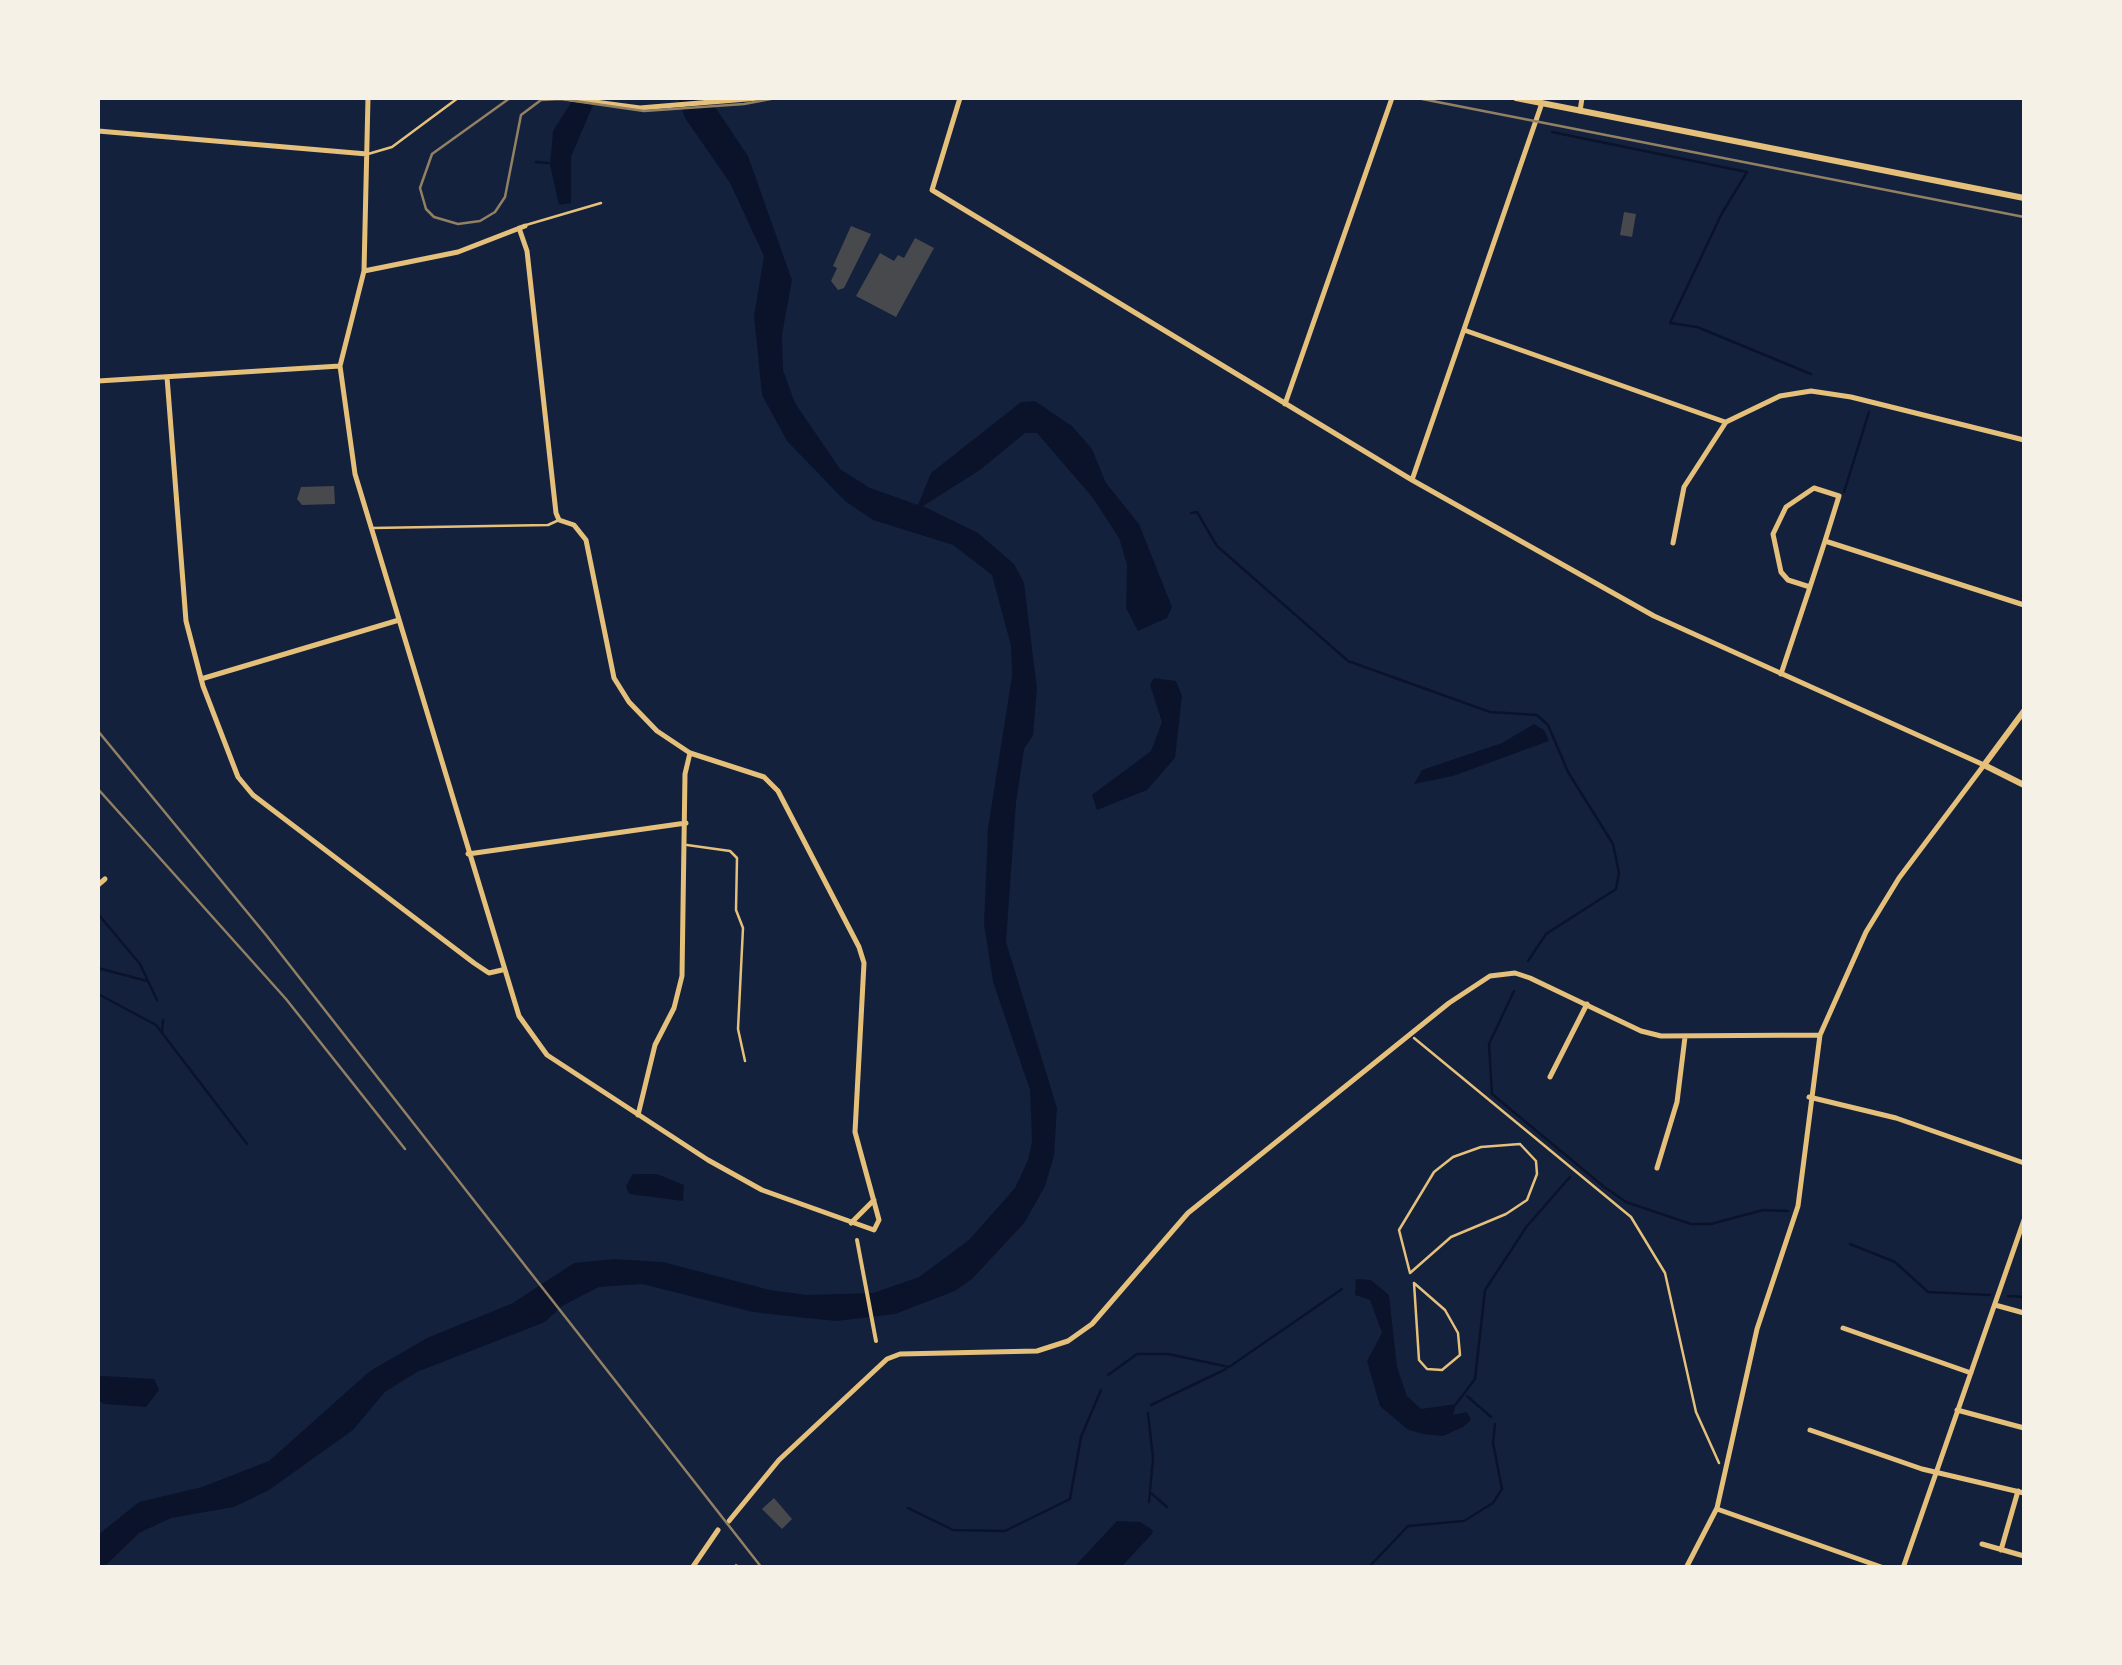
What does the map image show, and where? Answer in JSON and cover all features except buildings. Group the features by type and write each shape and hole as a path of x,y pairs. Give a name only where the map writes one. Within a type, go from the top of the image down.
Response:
{"main road":[{"path":"1516,98 2024,198"},
{"path":"2024,710 1984,765 2024,785"}],"street":[{"path":"364,271 458,252 522,227 559,520 574,525 586,540 610,665 621,691 656,731 690,753 751,770 778,792 856,938 864,963 856,1132 879,1227 870,1230 850,1224 742,1181 638,1116 538,1045 520,1016 502,970 372,528 358,494 340,366 364,271 368,98"},
{"path":"566,98 606,106 654,108 758,98"},
{"path":"960,98 932,190 1412,480 1654,616 1984,765 1899,878 1866,932 1820,1035 1809,1096 1798,1206 1766,1295 1717,1508 1686,1568"},
{"path":"1285,404 1392,98"},
{"path":"1580,111 1582,98"},
{"path":"1412,480 1542,103"},
{"path":"98,131 367,154"},
{"path":"1464,330 1726,422"},
{"path":"98,382 340,366"},
{"path":"166,376 182,596 201,679 238,778 253,794 474,963 489,973 502,970"},
{"path":"1674,543 1684,487 1726,422 1762,401 1811,392 2024,440"},
{"path":"1780,675 1810,587 1839,496 1814,488 1786,507 1776,521 1772,545 1788,580 1810,587"},
{"path":"1825,541 2024,604"},
{"path":"201,679 399,620"},
{"path":"638,1116 655,1045 679,995 685,774 690,753"},
{"path":"468,854 686,824"},
{"path":"98,885 105,879"},
{"path":"729,1521 779,1460 886,1359 900,1354 1036,1351 1068,1341 1092,1324 1188,1213 1480,980 1515,974 1641,1031 1685,1036 1820,1035"},
{"path":"1550,1077 1587,1004"},
{"path":"1657,1168 1678,1102 1685,1036"},
{"path":"1809,1096 1896,1118 2024,1163"},
{"path":"850,1224 874,1200"},
{"path":"1903,1568 2024,1220"},
{"path":"858,1240 876,1340"},
{"path":"1995,1305 2024,1313"},
{"path":"1843,1328 1970,1373"},
{"path":"1957,1410 2024,1428"},
{"path":"1810,1430 1934,1472 2021,1492 2001,1550"},
{"path":"1717,1508 1884,1568"},
{"path":"692,1568 718,1530"},
{"path":"1982,1544 2024,1556"}],"lane":[{"path":"367,154 392,147 458,98"},
{"path":"522,227 601,203"},
{"path":"372,528 548,524 559,520"},
{"path":"685,845 730,852 737,858 736,910 743,928 738,1029 745,1061"}],"path":[{"path":"1422,1044 1631,1216 1665,1272 1696,1412 1713,1457 1726,1465"},
{"path":"1410,1272 1451,1237 1506,1214 1527,1200 1537,1174 1529,1150 1520,1144 1492,1144 1442,1164 1399,1230 1410,1272 1414,1282 1419,1360 1427,1368 1442,1370 1460,1355 1458,1333 1445,1310 1414,1282"}],"water":[{"path":"574,98 596,98 571,157 571,203 559,205 550,165 553,131"},
{"path":"678,98 709,98 748,156 792,280 782,335 783,370 795,403 840,469 870,488 918,505 931,473 1021,402 1035,401 1072,426 1092,449 1106,483 1139,524 1172,607 1167,618 1138,631 1126,608 1127,565 1119,538 1093,498 1037,433 1025,433 980,470 923,506 978,533 1014,564 1024,583 1037,689 1033,735 1024,749 1016,803 1006,942 1057,1108 1054,1156 1045,1186 1025,1222 972,1279 955,1291 895,1314 837,1321 753,1312 642,1284 599,1287 562,1306 545,1322 417,1372 385,1392 353,1430 269,1490 234,1507 171,1518 139,1533 104,1567 98,1567 98,1535 139,1502 202,1487 269,1461 370,1371 427,1338 513,1303 574,1263 614,1259 663,1262 770,1290 807,1295 873,1293 919,1277 969,1240 1015,1188 1028,1160 1032,1141 1030,1090 993,982 984,924 988,828 1012,676 1011,646 992,575 953,545 873,520 845,501 787,441 762,395 754,316 764,256 730,183 685,118"},
{"path":"1154,678 1176,681 1182,696 1175,758 1147,790 1097,810 1092,795 1151,751 1162,722 1150,685"},
{"path":"1534,724 1544,730 1549,741 1453,776 1414,784 1422,770 1502,743"},
{"path":"633,1174 657,1174 684,1185 683,1201 629,1194 626,1186"},
{"path":"1356,1279 1371,1280 1389,1295 1397,1367 1407,1396 1421,1409 1456,1404 1453,1415 1467,1412 1471,1420 1463,1427 1443,1436 1422,1434 1407,1429 1380,1406 1367,1361 1382,1333 1370,1300 1355,1295"},
{"path":"98,1377 154,1379 159,1390 146,1407 104,1404 98,1400"},
{"path":"1117,1521 1140,1522 1153,1530 1152,1534 1121,1567 1074,1567"}],"waterway":[{"path":"1552,132 1747,172 1721,215 1670,323 1697,327 1811,374"},
{"path":"536,162 549,163"},
{"path":"1844,492 1869,412"},
{"path":"1191,513 1197,512 1217,546 1348,661 1490,712 1537,715 1548,725 1568,772 1613,844 1619,873 1616,889 1546,934 1528,961"},
{"path":"98,914 140,964 157,1000"},
{"path":"98,968 147,981"},
{"path":"1514,991 1489,1044 1492,1094 1603,1186 1626,1202 1691,1224 1711,1224 1763,1210 1788,1211"},
{"path":"98,994 156,1025 247,1144"},
{"path":"162,1033 163,1020"},
{"path":"1456,1404 1475,1379 1485,1290 1527,1226 1570,1177"},
{"path":"1850,1244 1895,1262 1928,1292 1990,1295"},
{"path":"1108,1375 1137,1354 1168,1354 1229,1367 1342,1289"},
{"path":"2008,1296 2024,1297"},
{"path":"1151,1405 1226,1369"},
{"path":"908,1508 953,1530 1005,1531 1070,1499 1081,1437 1101,1390"},
{"path":"1467,1396 1491,1417"},
{"path":"1148,1413 1153,1458 1149,1502"},
{"path":"1368,1568 1408,1526 1464,1521 1493,1503 1502,1489 1493,1443 1495,1424"},
{"path":"1151,1493 1167,1507"}],"tram line":[{"path":"510,98 432,154 420,188 426,209 434,217 458,224 480,221 495,212 505,197 521,115 541,100 561,99"},
{"path":"554,98 644,111 776,98"},
{"path":"1417,98 2024,217"}],"railway":[{"path":"98,731 266,935 762,1568"},
{"path":"98,789 286,999 405,1149"},
{"path":"736,1565 739,1568"}]}
